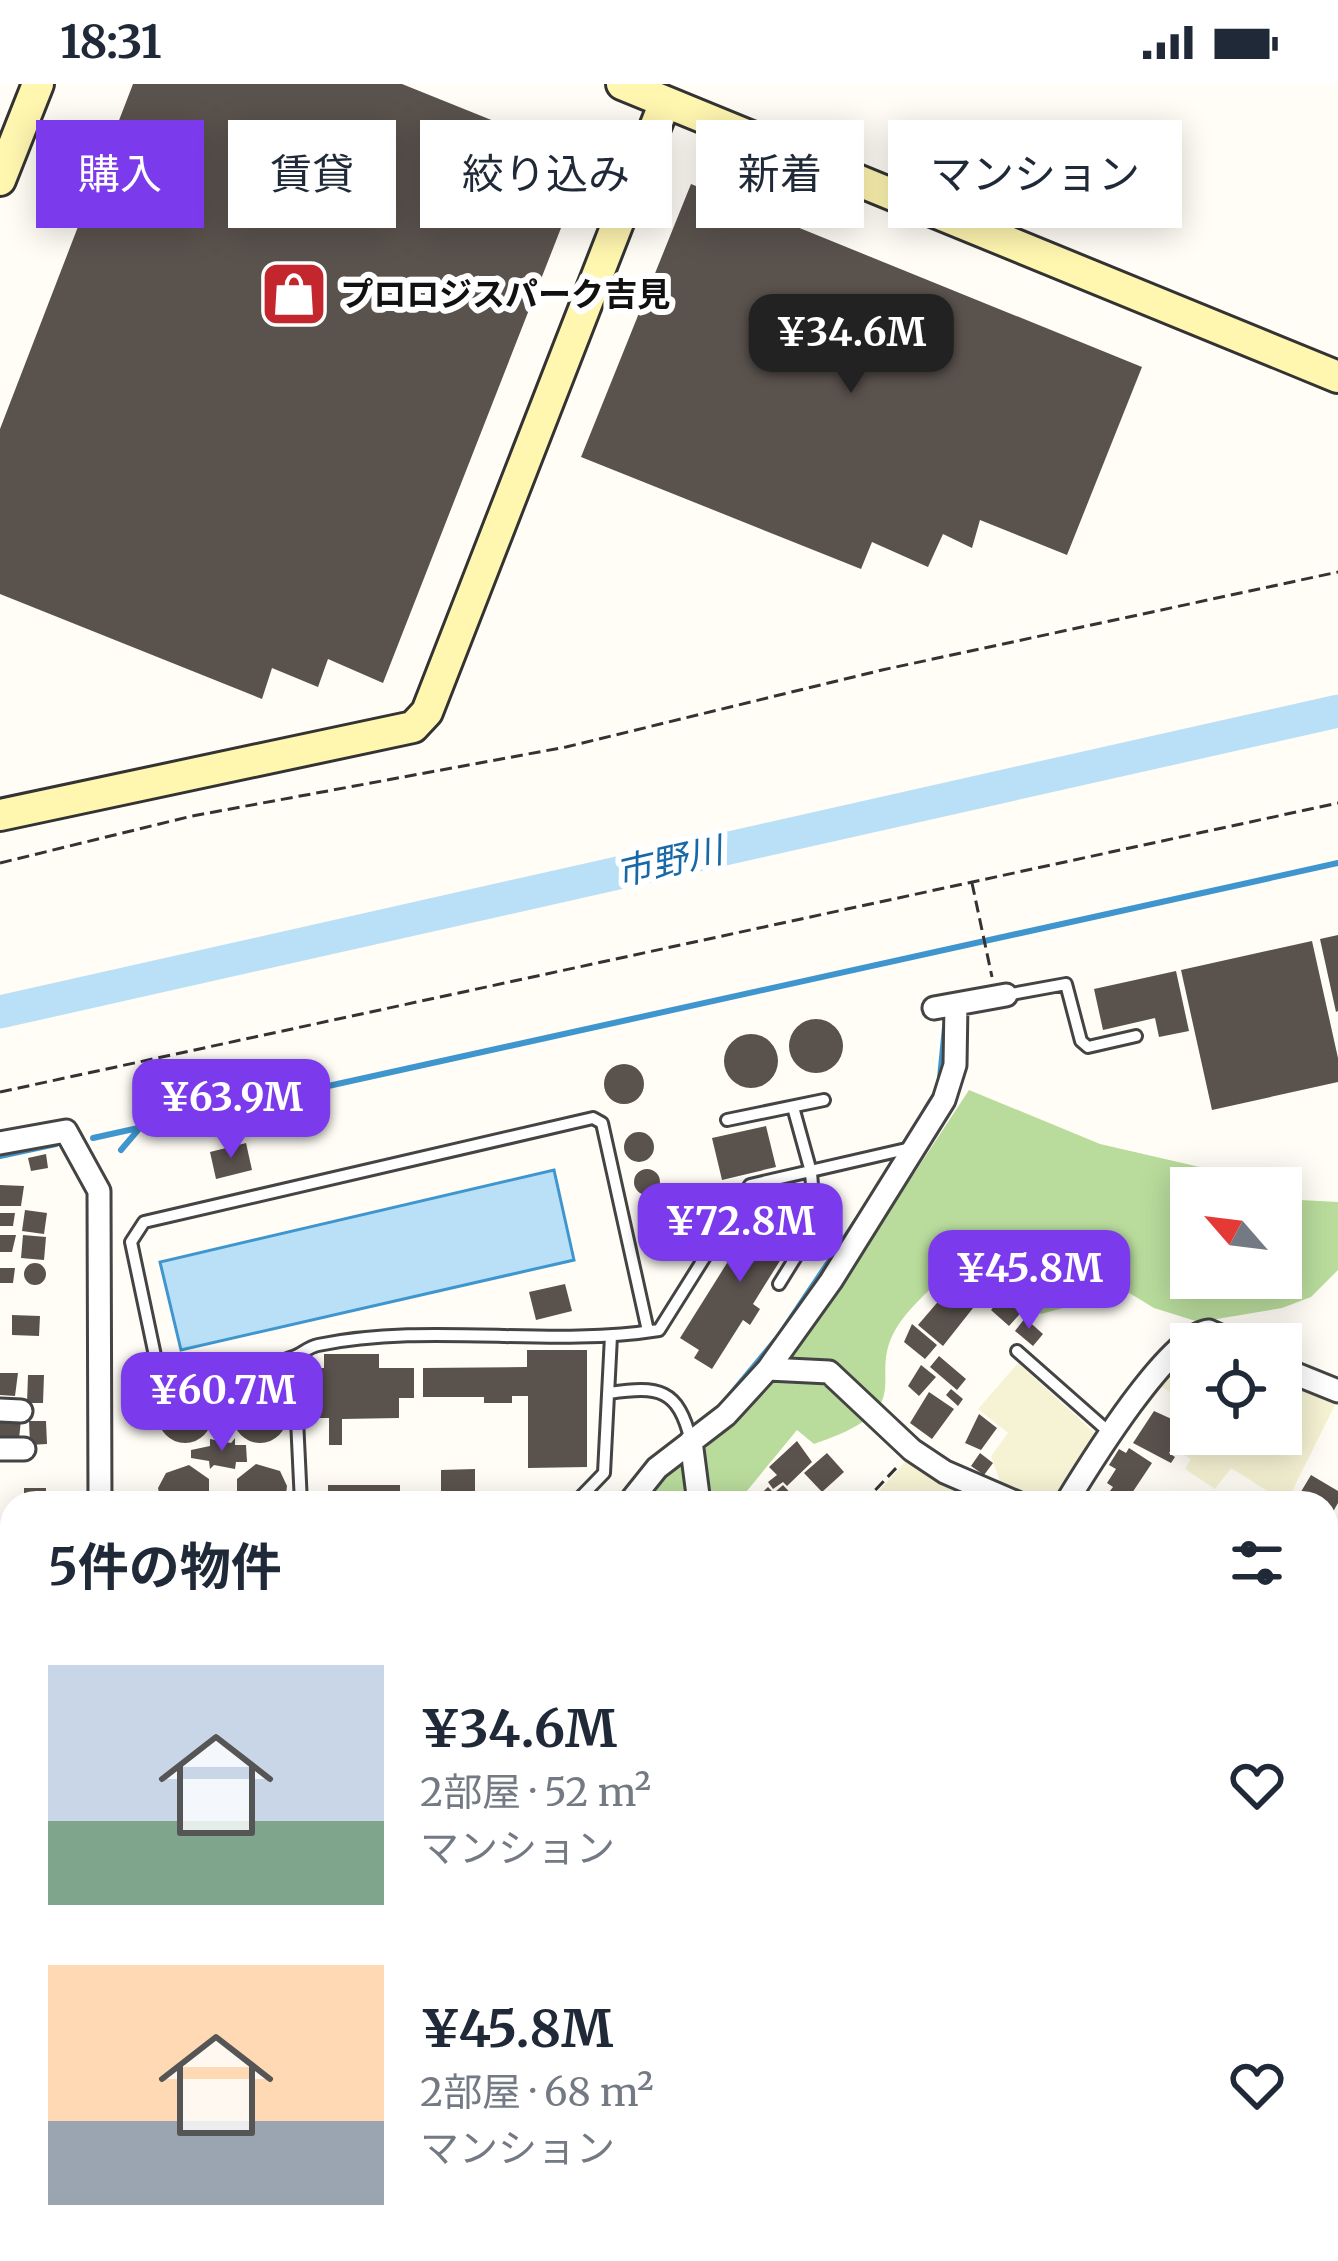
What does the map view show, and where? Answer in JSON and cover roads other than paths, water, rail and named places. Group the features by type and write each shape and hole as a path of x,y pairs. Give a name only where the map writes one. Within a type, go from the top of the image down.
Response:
{"street":[{"path":"0,180 38,84"},
{"path":"622,84 1338,377"},
{"path":"0,814 413,727 427,712 665,102"},
{"path":"639,1491 657,1468 726,1415 768,1370 915,1147 952,1080 945,1006 1001,996"},
{"path":"0,1143 66,1131 98,1191 100,1491"},
{"path":"1074,1491 1110,1433 1170,1360"},
{"path":"768,1370 830,1372 847,1383 875,1418 912,1450 945,1472 989,1491"},
{"path":"1302,1376 1338,1391"},
{"path":"691,1441 697,1491"},
{"path":"0,1449 24,1449"}],"lane":[{"path":"1001,996 1066,984 1081,1041 1088,1047 1136,1036"},
{"path":"727,1120 824,1100"},
{"path":"779,1284 815,1226 811,1172 793,1107"},
{"path":"648,1331 602,1123 592,1118 144,1222 131,1242 158,1365 170,1371 221,1371 295,1357 313,1346 433,1335 611,1336 659,1330 750,1186 915,1147"},
{"path":"587,1491 604,1473 611,1336"},
{"path":"1016,1351 1110,1433"},
{"path":"295,1357 301,1491"},
{"path":"220,1428 221,1371"},
{"path":"609,1393 647,1388 662,1393 683,1410 691,1441"}],"water":[{"path":"554,1170 574,1260 181,1350 160,1262"}],"waterway":[{"name":"市野川","path":"0,1012 1338,711"},
{"path":"93,1138 1338,863"},
{"path":"926,1109 939,1088 945,1027"},
{"path":"121,1150 138,1130"},
{"path":"0,1156 56,1144"},
{"path":"727,1399 779,1336 857,1220"}],"place":[{"name":"プロロジスパーク吉見","path":"294,294"}]}
